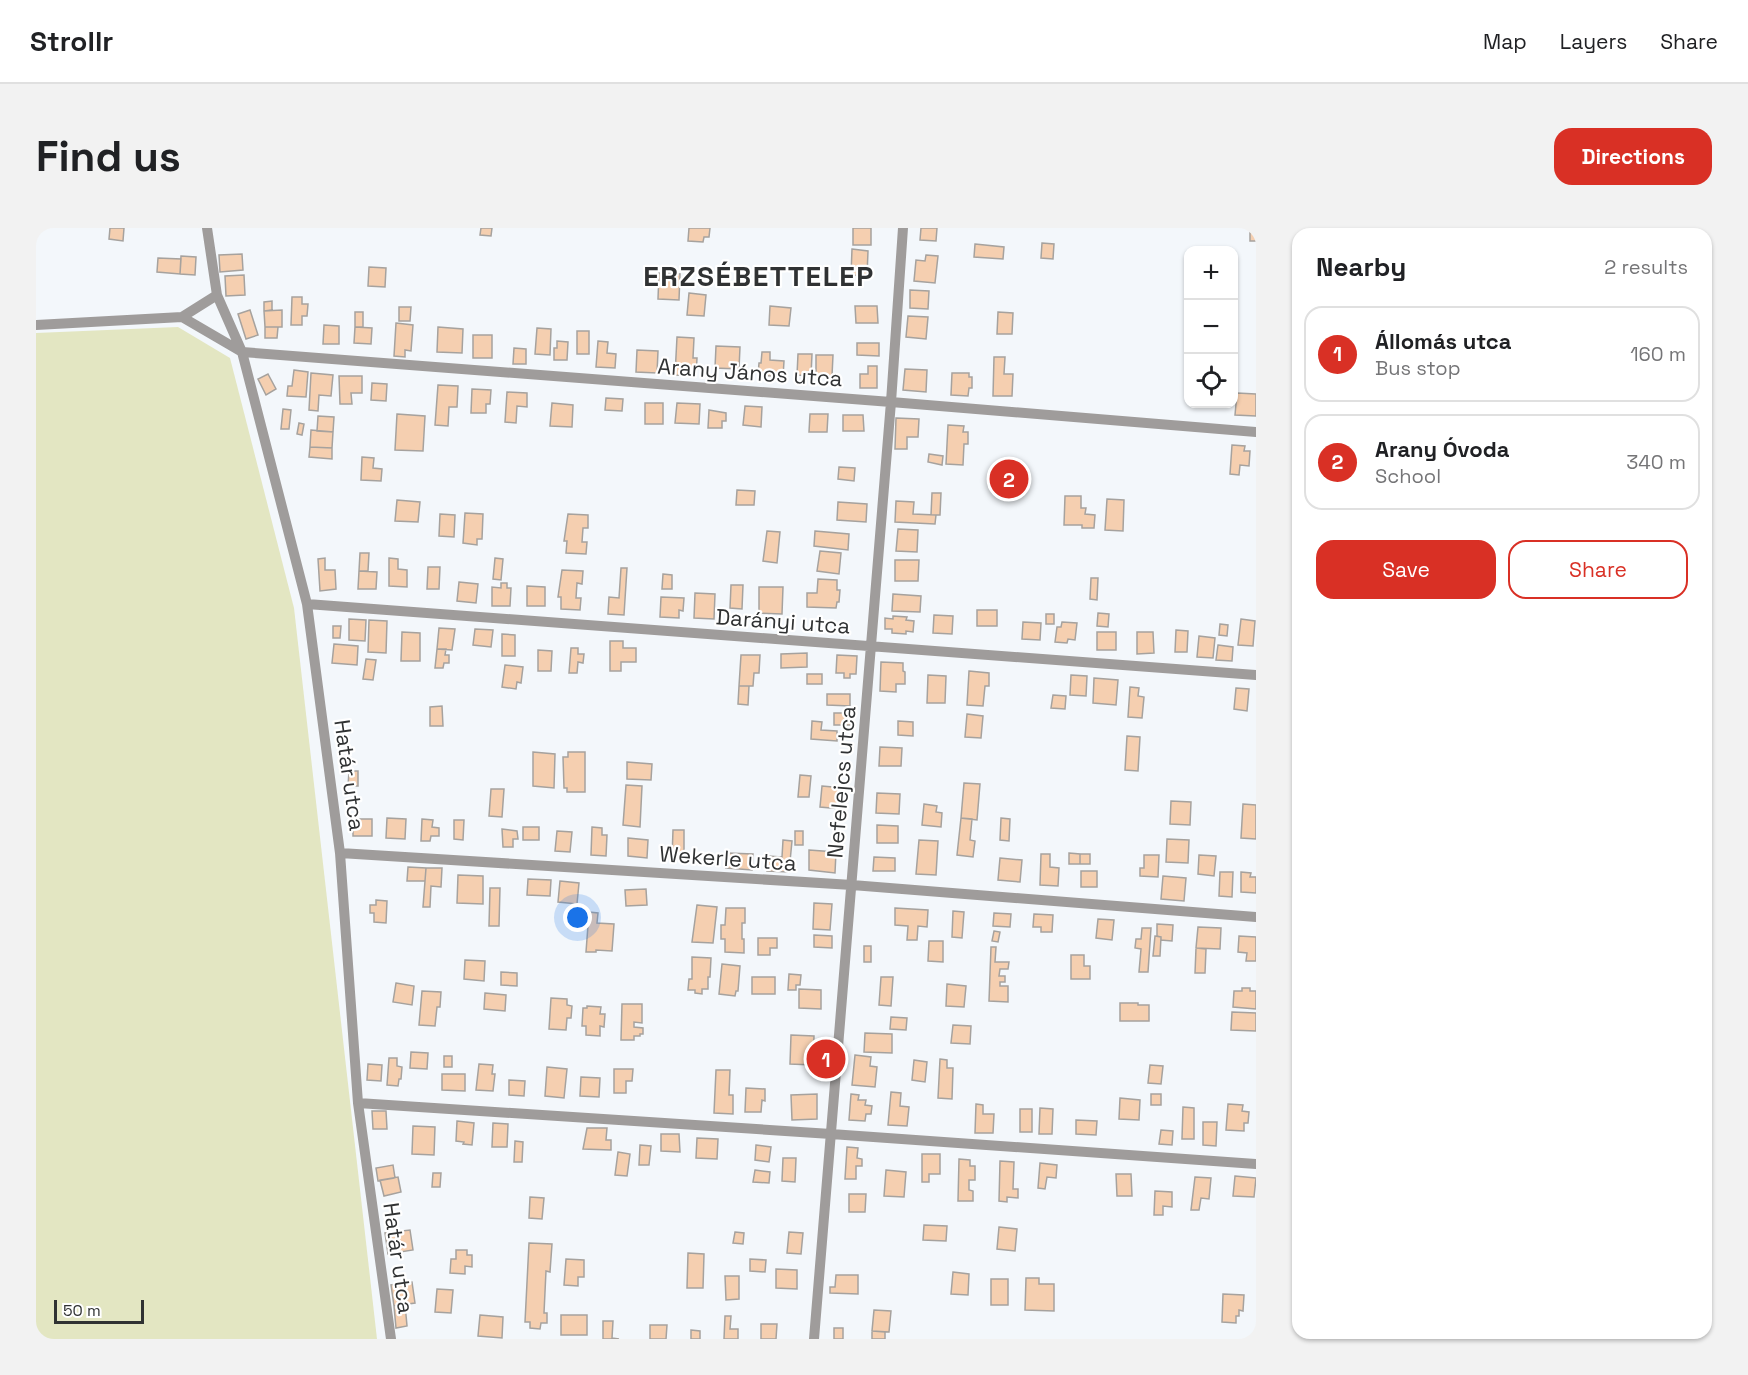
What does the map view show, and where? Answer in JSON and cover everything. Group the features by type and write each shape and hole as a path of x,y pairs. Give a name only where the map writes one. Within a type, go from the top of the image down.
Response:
{"street":[{"name":"Határ utca","path":"207,228 217,295 242,352 307,604 340,853 358,1103 391,1339"},
{"name":"Nefelejcs utca","path":"814,1339 891,402 903,228"},
{"path":"36,325 182,317 217,295"},
{"path":"182,317 242,352"},
{"name":"Arany János utca","path":"242,352 1256,432"},
{"name":"Darányi utca","path":"307,604 1256,675"},
{"name":"Wekerle utca","path":"340,853 852,885 1256,917"},
{"path":"358,1103 1256,1164"}],"green space":[{"path":"178,327 230,358 294,608 377,1339 36,1339 36,333"}],"building":[{"path":"110,228 124,228 123,241 109,239"},
{"path":"481,228 492,228 491,236 480,235"},
{"path":"689,228 710,228 709,237 704,237 703,242 688,241"},
{"path":"853,228 871,228 871,245 853,245"},
{"path":"921,228 937,228 936,241 920,240"},
{"path":"1250,228 1256,228 1256,241 1250,241"},
{"path":"1042,243 1054,244 1053,259 1041,258"},
{"path":"975,244 1004,247 1003,259 974,257"},
{"path":"852,249 868,251 867,276 851,275"},
{"path":"242,254 243,270 220,272 219,255"},
{"path":"926,255 938,256 935,283 914,281 916,260 925,261"},
{"path":"181,256 196,257 195,275 180,274"},
{"path":"158,258 181,259 180,274 157,272"},
{"path":"369,267 386,268 385,287 368,286"},
{"path":"659,273 680,274 679,300 658,299"},
{"path":"244,275 245,295 226,296 225,276"},
{"path":"910,290 929,291 928,309 910,308"},
{"path":"689,293 706,295 704,316 687,315"},
{"path":"292,297 302,297 302,304 308,304 307,316 302,316 302,325 291,325"},
{"path":"272,301 272,310 264,311 264,302"},
{"path":"770,306 791,308 789,326 769,325"},
{"path":"855,306 877,306 878,323 856,323"},
{"path":"399,307 411,307 410,321 399,321"},
{"path":"250,310 258,335 246,339 238,314"},
{"path":"282,310 282,327 265,327 264,311"},
{"path":"355,312 363,312 363,327 355,327"},
{"path":"998,312 1013,313 1012,334 997,334"},
{"path":"908,316 928,317 926,339 906,337"},
{"path":"396,323 413,325 411,351 405,350 405,357 394,356"},
{"path":"324,325 339,326 339,344 323,344"},
{"path":"265,327 278,327 277,338 265,338"},
{"path":"355,327 372,328 371,344 354,343"},
{"path":"438,327 463,329 462,353 437,352"},
{"path":"537,328 551,329 550,355 535,354"},
{"path":"577,331 589,331 589,354 577,354"},
{"path":"473,335 492,335 492,358 473,358"},
{"path":"677,337 694,338 693,358 697,358 696,376 675,375"},
{"path":"557,341 568,342 567,360 554,360 554,348 557,348"},
{"path":"598,341 608,342 607,353 616,354 615,368 596,367"},
{"path":"857,343 879,343 879,356 857,355"},
{"path":"716,346 740,347 739,369 715,368"},
{"path":"514,348 526,349 526,364 513,364"},
{"path":"637,350 658,351 657,373 636,372"},
{"path":"762,352 770,352 770,360 784,361 783,377 758,375"},
{"path":"798,354 812,354 811,376 797,375"},
{"path":"816,355 833,355 832,376 816,375"},
{"path":"994,357 1005,357 1004,374 1013,374 1012,396 993,396"},
{"path":"868,366 877,366 877,388 860,388 860,374 868,374"},
{"path":"905,369 927,370 926,392 903,390"},
{"path":"294,370 308,372 306,397 287,396 288,386 292,386"},
{"path":"311,373 333,375 331,396 319,395 318,411 309,410"},
{"path":"952,373 969,373 969,377 972,377 972,388 969,388 968,396 951,395"},
{"path":"268,374 276,389 266,395 258,379"},
{"path":"339,376 362,376 362,393 351,393 352,404 340,404"},
{"path":"372,383 387,384 386,401 371,400"},
{"path":"438,385 458,386 457,407 449,407 448,426 435,425"},
{"path":"472,389 491,390 490,404 486,404 486,413 471,413"},
{"path":"507,392 527,393 527,407 517,406 516,423 505,422"},
{"path":"1238,393 1256,394 1256,416 1235,415 1236,408 1238,408"},
{"path":"606,398 623,399 622,411 605,410"},
{"path":"552,403 573,405 572,427 550,426"},
{"path":"645,403 663,403 663,424 645,424"},
{"path":"677,403 700,404 699,424 675,423"},
{"path":"745,406 762,407 761,427 743,425"},
{"path":"283,409 291,410 289,429 281,429"},
{"path":"709,410 726,413 726,421 722,421 722,428 708,428"},
{"path":"397,414 425,416 423,451 395,450"},
{"path":"810,414 828,414 827,432 809,432"},
{"path":"843,415 863,415 864,431 843,431"},
{"path":"318,416 334,417 333,432 317,431"},
{"path":"896,418 919,419 918,437 907,437 907,449 895,449"},
{"path":"299,423 304,424 302,435 297,434"},
{"path":"948,425 964,426 963,432 968,432 968,444 964,444 963,465 946,464"},
{"path":"311,430 333,432 332,448 310,447"},
{"path":"1232,445 1245,446 1244,451 1250,451 1249,466 1240,465 1239,475 1230,474"},
{"path":"310,447 332,448 332,459 309,457"},
{"path":"929,454 943,456 942,465 928,462"},
{"path":"362,457 374,458 373,468 382,469 381,481 361,480"},
{"path":"839,467 855,468 854,481 838,479"},
{"path":"737,490 755,491 754,505 736,505"},
{"path":"932,493 941,493 940,515 931,515"},
{"path":"1065,496 1081,496 1081,508 1086,508 1085,514 1095,515 1094,528 1064,525"},
{"path":"1107,499 1124,500 1123,531 1105,530"},
{"path":"397,500 420,502 418,522 395,521"},
{"path":"896,501 914,502 913,514 936,515 935,524 895,522"},
{"path":"838,502 867,504 866,522 837,520"},
{"path":"465,513 483,514 482,539 477,539 477,545 463,543"},
{"path":"440,514 455,515 454,537 439,536"},
{"path":"568,514 588,515 588,528 583,528 582,542 587,542 586,554 566,553 567,541 564,541"},
{"path":"898,529 918,530 917,552 896,551"},
{"path":"767,531 780,532 777,563 763,561"},
{"path":"815,531 849,534 848,550 814,546"},
{"path":"820,551 841,553 839,574 817,571"},
{"path":"360,553 369,553 368,571 359,571"},
{"path":"325,558 325,570 335,570 336,589 320,591 318,559"},
{"path":"389,558 398,559 398,569 407,570 407,587 389,586"},
{"path":"495,558 503,559 501,580 493,579"},
{"path":"895,560 919,560 918,581 895,581"},
{"path":"428,567 440,567 439,589 427,589"},
{"path":"621,568 627,568 624,615 608,614 609,597 619,598"},
{"path":"562,570 583,571 582,584 577,583 576,598 581,598 580,610 561,609 561,597 558,597"},
{"path":"359,571 377,572 376,589 358,589"},
{"path":"663,574 672,575 672,589 662,589"},
{"path":"1091,578 1098,578 1097,600 1090,599"},
{"path":"818,579 837,580 837,590 840,590 836,608 807,607 807,593 817,593"},
{"path":"459,582 478,584 476,603 457,601"},
{"path":"501,583 507,583 507,588 511,588 510,606 492,606 492,587 501,588"},
{"path":"731,585 743,585 742,609 730,608"},
{"path":"527,586 545,587 545,606 527,606"},
{"path":"759,587 783,587 782,614 759,613"},
{"path":"695,593 715,594 714,619 694,618"},
{"path":"893,594 921,596 920,612 892,611"},
{"path":"661,597 684,598 683,611 679,610 679,618 660,617"},
{"path":"977,610 997,610 997,626 977,626"},
{"path":"1098,613 1109,614 1108,627 1097,626"},
{"path":"1046,614 1054,614 1054,624 1046,624"},
{"path":"934,615 953,616 952,634 933,633"},
{"path":"893,616 907,617 906,620 914,621 913,632 892,633 892,629 885,629 885,618 893,619"},
{"path":"349,619 366,620 365,641 349,640"},
{"path":"1241,619 1255,621 1253,646 1238,645"},
{"path":"369,620 387,621 386,653 368,652"},
{"path":"1023,622 1041,623 1040,640 1022,639"},
{"path":"1062,622 1077,623 1075,640 1068,639 1067,643 1055,642 1057,627 1061,627"},
{"path":"1220,624 1228,625 1227,636 1219,635"},
{"path":"333,626 341,626 340,638 333,638"},
{"path":"439,628 455,629 452,650 437,649"},
{"path":"475,629 493,630 491,647 473,645"},
{"path":"1176,630 1188,631 1187,652 1175,652"},
{"path":"402,632 420,633 420,661 401,661"},
{"path":"1097,632 1116,632 1116,650 1097,650"},
{"path":"1137,632 1153,632 1154,653 1137,654"},
{"path":"502,634 515,635 515,656 502,656"},
{"path":"1199,636 1215,638 1213,658 1197,657"},
{"path":"610,641 623,641 623,648 636,648 636,662 621,662 621,671 610,671"},
{"path":"334,644 358,646 357,665 332,663"},
{"path":"1218,645 1233,647 1232,661 1216,660"},
{"path":"571,648 578,648 578,654 584,654 583,663 578,662 577,673 569,673"},
{"path":"437,649 446,649 445,655 449,655 449,663 444,663 443,668 435,668"},
{"path":"538,650 552,651 551,671 538,671"},
{"path":"807,653 807,667 781,668 781,654"},
{"path":"741,655 760,655 759,673 754,673 753,686 739,686"},
{"path":"837,655 857,656 856,674 850,674 850,678 844,678 844,673 836,673"},
{"path":"366,659 376,660 373,680 363,679"},
{"path":"881,662 903,663 905,684 896,684 896,692 880,691"},
{"path":"505,665 523,667 521,683 517,682 516,689 502,687"},
{"path":"969,671 989,673 989,686 985,686 983,706 967,705"},
{"path":"807,674 822,674 822,684 807,684"},
{"path":"928,675 946,676 945,703 927,703"},
{"path":"1071,675 1087,676 1086,696 1070,695"},
{"path":"1094,678 1118,680 1116,705 1093,703"},
{"path":"739,686 749,686 748,705 738,704"},
{"path":"1130,687 1139,688 1138,696 1144,697 1142,718 1128,717"},
{"path":"1236,688 1249,689 1247,711 1234,709"},
{"path":"827,694 850,694 850,706 827,705"},
{"path":"1053,695 1066,696 1065,709 1051,708"},
{"path":"442,706 443,726 430,726 430,707"},
{"path":"834,713 851,713 851,725 834,725"},
{"path":"967,714 983,716 981,738 965,737"},
{"path":"812,721 822,722 821,730 837,731 837,741 811,739"},
{"path":"898,721 913,722 913,736 898,735"},
{"path":"1127,736 1140,737 1138,771 1125,770"},
{"path":"880,747 902,748 901,766 879,766"},
{"path":"533,752 555,754 554,788 533,786"},
{"path":"568,752 585,752 585,792 567,792 567,788 564,788 563,757 568,757"},
{"path":"627,762 652,764 651,780 627,779"},
{"path":"349,771 358,771 358,786 348,786"},
{"path":"800,775 811,776 809,797 798,797"},
{"path":"964,783 980,784 977,820 961,818"},
{"path":"626,785 642,786 640,827 623,825"},
{"path":"822,786 843,788 841,809 820,807"},
{"path":"491,789 504,789 502,817 489,816"},
{"path":"877,793 900,794 899,814 876,813"},
{"path":"1171,801 1191,802 1190,825 1170,824"},
{"path":"924,804 937,806 936,812 942,813 941,827 922,825"},
{"path":"1243,804 1256,805 1256,839 1241,838"},
{"path":"387,818 406,819 405,839 386,838"},
{"path":"961,818 972,819 970,840 975,841 973,857 957,855"},
{"path":"1001,818 1010,819 1009,841 1000,840"},
{"path":"353,819 372,819 372,836 353,836"},
{"path":"422,819 433,820 432,827 439,828 439,836 431,836 430,841 421,841"},
{"path":"454,820 464,820 463,840 454,839"},
{"path":"877,825 898,826 898,843 877,843"},
{"path":"523,827 539,827 539,840 523,840"},
{"path":"592,827 602,828 602,835 607,835 606,856 591,855"},
{"path":"502,829 517,831 518,839 513,839 513,847 503,847"},
{"path":"673,830 684,830 684,858 672,858"},
{"path":"557,831 572,832 570,852 555,851"},
{"path":"795,831 803,831 803,845 795,845"},
{"path":"628,838 648,840 647,858 628,856"},
{"path":"1167,839 1189,840 1188,863 1166,862"},
{"path":"783,840 792,841 789,872 767,871 768,856 782,857"},
{"path":"919,840 938,841 936,875 916,874"},
{"path":"809,850 836,852 835,873 809,870"},
{"path":"727,853 753,854 752,870 726,868"},
{"path":"1069,853 1080,854 1080,864 1069,864"},
{"path":"1041,854 1050,854 1050,867 1059,868 1058,886 1040,885"},
{"path":"1080,854 1090,854 1090,864 1080,864"},
{"path":"1144,855 1159,855 1158,877 1140,876 1140,868 1144,868"},
{"path":"1199,855 1216,856 1214,876 1198,874"},
{"path":"874,857 895,858 895,871 873,871"},
{"path":"1000,858 1022,860 1020,882 998,880"},
{"path":"408,867 426,868 425,881 407,881"},
{"path":"426,868 442,868 441,887 431,886 430,907 423,907"},
{"path":"1081,871 1097,871 1097,887 1081,887"},
{"path":"1220,872 1233,872 1232,897 1219,896"},
{"path":"1241,872 1251,873 1250,877 1256,877 1256,893 1241,892"},
{"path":"458,875 483,876 483,904 457,903"},
{"path":"1163,876 1186,878 1184,901 1161,899"},
{"path":"528,879 551,880 550,896 527,895"},
{"path":"560,881 579,883 577,904 558,902"},
{"path":"490,888 500,888 499,926 489,926"},
{"path":"646,889 647,905 626,906 625,890"},
{"path":"376,900 387,901 386,923 374,922 374,913 370,913 370,905 376,905"},
{"path":"814,903 832,904 830,930 813,929"},
{"path":"697,905 717,907 713,943 692,942"},
{"path":"726,908 745,908 745,923 742,923 744,953 725,952 725,939 721,939 721,925 725,925"},
{"path":"895,908 928,910 927,927 918,926 917,940 907,940 908,926 895,925"},
{"path":"953,911 964,912 962,938 952,937"},
{"path":"589,912 598,913 597,923 614,924 612,951 586,952"},
{"path":"994,913 1011,914 1010,927 993,926"},
{"path":"1034,914 1053,915 1052,932 1041,932 1041,927 1033,927"},
{"path":"1098,919 1114,920 1112,940 1096,938"},
{"path":"1157,924 1173,925 1172,941 1161,940 1161,937 1157,936"},
{"path":"1198,927 1221,928 1220,949 1196,948"},
{"path":"1142,928 1151,928 1148,972 1139,972 1141,949 1135,948 1136,939 1141,939"},
{"path":"994,931 1000,932 998,942 992,941"},
{"path":"814,935 832,936 832,948 814,947"},
{"path":"1155,936 1161,937 1160,956 1153,956"},
{"path":"1239,936 1256,937 1256,961 1246,961 1247,953 1238,952"},
{"path":"758,938 777,938 777,948 770,948 770,955 758,955"},
{"path":"929,941 943,941 943,962 928,961"},
{"path":"864,946 871,946 871,962 864,962"},
{"path":"991,947 996,947 995,962 1009,962 1008,969 1000,969 999,976 1005,976 1005,982 1000,982 1000,986 1008,986 1008,1002 989,1001"},
{"path":"1196,948 1206,949 1205,973 1195,973"},
{"path":"1071,955 1084,955 1084,966 1090,966 1090,979 1071,979"},
{"path":"692,957 711,958 708,989 702,989 702,994 695,993 695,990 688,990 689,979 692,979"},
{"path":"465,960 485,961 484,981 464,979"},
{"path":"722,964 740,966 738,991 735,996 719,994"},
{"path":"501,972 517,973 517,986 501,985"},
{"path":"789,974 801,975 800,985 796,985 796,990 788,990"},
{"path":"752,977 775,977 775,994 752,994"},
{"path":"881,977 893,977 891,1006 879,1005"},
{"path":"396,983 414,986 412,1005 393,1002"},
{"path":"947,984 966,986 964,1007 946,1006"},
{"path":"1242,988 1256,991 1256,1009 1233,1007 1234,991 1242,991"},
{"path":"799,989 821,990 821,1009 799,1008"},
{"path":"422,991 441,992 435,1026 419,1025"},
{"path":"485,993 506,995 505,1011 484,1009"},
{"path":"551,998 567,999 567,1005 572,1006 571,1018 567,1018 566,1030 549,1029"},
{"path":"1120,1003 1149,1005 1149,1021 1120,1021"},
{"path":"622,1004 642,1004 642,1023 634,1022 634,1027 643,1028 643,1034 634,1036 634,1040 621,1040"},
{"path":"601,1007 600,1014 605,1014 604,1027 600,1026 600,1036 586,1035 586,1026 582,1026 583,1008"},
{"path":"1232,1012 1256,1013 1256,1031 1231,1030"},
{"path":"891,1017 907,1018 906,1030 890,1029"},
{"path":"953,1025 971,1026 970,1044 951,1043"},
{"path":"865,1033 892,1034 892,1053 864,1052"},
{"path":"791,1035 814,1036 813,1065 790,1064"},
{"path":"411,1052 428,1053 427,1069 410,1068"},
{"path":"855,1055 871,1057 870,1066 877,1067 875,1087 852,1085"},
{"path":"444,1056 452,1056 452,1067 444,1067"},
{"path":"389,1058 397,1058 397,1066 402,1067 398,1086 387,1085"},
{"path":"940,1059 947,1060 947,1068 953,1068 952,1099 938,1098"},
{"path":"914,1060 927,1062 925,1082 912,1080"},
{"path":"368,1064 382,1065 381,1081 367,1080"},
{"path":"479,1064 493,1065 492,1074 495,1074 493,1091 476,1090"},
{"path":"1150,1065 1163,1066 1161,1084 1148,1083"},
{"path":"547,1067 567,1069 564,1098 545,1096"},
{"path":"614,1069 633,1069 632,1081 626,1081 626,1093 614,1093"},
{"path":"716,1070 730,1070 729,1095 733,1095 733,1114 714,1113"},
{"path":"442,1074 465,1074 465,1091 442,1090"},
{"path":"581,1077 600,1078 599,1097 580,1096"},
{"path":"509,1080 525,1081 524,1096 509,1095"},
{"path":"746,1088 765,1089 765,1101 762,1100 761,1112 745,1112"},
{"path":"891,1092 901,1093 900,1106 909,1107 907,1126 888,1125"},
{"path":"817,1094 817,1119 792,1120 791,1095"},
{"path":"851,1094 859,1095 858,1100 866,1100 865,1105 872,1106 871,1114 866,1114 865,1121 849,1120"},
{"path":"1151,1094 1161,1094 1161,1105 1151,1105"},
{"path":"1120,1098 1140,1100 1139,1120 1119,1119"},
{"path":"976,1104 983,1105 983,1114 994,1114 993,1133 975,1133"},
{"path":"1228,1104 1243,1105 1242,1111 1249,1112 1248,1123 1244,1123 1244,1131 1226,1130"},
{"path":"1183,1107 1194,1108 1194,1139 1182,1139"},
{"path":"1040,1108 1053,1109 1052,1134 1039,1134"},
{"path":"1020,1109 1032,1109 1032,1132 1020,1132"},
{"path":"372,1111 386,1111 387,1129 373,1129"},
{"path":"1076,1120 1097,1121 1096,1135 1076,1134"},
{"path":"457,1121 474,1123 472,1145 456,1141"},
{"path":"1203,1122 1217,1122 1216,1146 1203,1145"},
{"path":"493,1123 508,1124 507,1147 492,1147"},
{"path":"413,1126 435,1127 434,1155 412,1154"},
{"path":"587,1128 607,1128 606,1140 611,1140 611,1150 583,1149"},
{"path":"1161,1130 1173,1131 1172,1145 1159,1144"},
{"path":"661,1134 679,1134 680,1152 661,1151"},
{"path":"697,1138 718,1139 717,1159 696,1158"},
{"path":"515,1141 523,1142 522,1162 514,1162"},
{"path":"640,1145 651,1146 649,1165 639,1165"},
{"path":"756,1145 771,1147 769,1162 755,1160"},
{"path":"847,1147 858,1148 857,1158 862,1159 862,1166 856,1166 856,1179 845,1179"},
{"path":"618,1152 630,1154 627,1176 615,1175"},
{"path":"922,1154 940,1154 940,1174 929,1174 929,1182 922,1182"},
{"path":"783,1158 796,1158 795,1182 782,1181"},
{"path":"959,1159 970,1160 970,1166 975,1166 975,1180 969,1180 969,1190 973,1191 973,1201 958,1201"},
{"path":"1000,1161 1014,1162 1013,1189 1018,1189 1018,1198 1007,1197 1007,1202 999,1201"},
{"path":"1040,1163 1057,1165 1056,1178 1047,1177 1045,1189 1038,1188"},
{"path":"393,1165 395,1178 378,1181 376,1168"},
{"path":"755,1170 770,1172 769,1183 753,1182"},
{"path":"886,1170 906,1172 904,1197 884,1196"},
{"path":"433,1173 441,1173 440,1187 432,1187"},
{"path":"1116,1174 1131,1174 1132,1196 1117,1196"},
{"path":"1235,1176 1256,1178 1254,1197 1233,1196"},
{"path":"398,1177 401,1192 384,1196 380,1180"},
{"path":"1195,1177 1211,1178 1209,1199 1201,1198 1199,1210 1191,1210"},
{"path":"1155,1191 1172,1192 1172,1207 1163,1206 1163,1215 1154,1215"},
{"path":"849,1194 866,1194 865,1212 849,1212"},
{"path":"530,1197 544,1198 542,1219 529,1218"},
{"path":"924,1225 947,1226 946,1241 923,1240"},
{"path":"999,1227 1017,1229 1015,1251 997,1249"},
{"path":"410,1230 413,1250 388,1254 385,1233"},
{"path":"735,1232 744,1233 743,1244 733,1243"},
{"path":"789,1232 803,1233 801,1254 787,1253"},
{"path":"529,1243 552,1244 550,1272 546,1271 544,1313 547,1313 547,1323 541,1323 540,1329 530,1328 530,1322 525,1322"},
{"path":"456,1250 467,1250 467,1255 472,1255 472,1267 465,1266 465,1274 450,1273 451,1259 456,1259"},
{"path":"688,1253 704,1254 703,1288 687,1288"},
{"path":"566,1259 584,1260 584,1277 578,1277 578,1286 564,1285"},
{"path":"750,1259 766,1260 765,1272 750,1271"},
{"path":"776,1269 797,1270 797,1289 776,1288"},
{"path":"953,1272 969,1274 968,1295 951,1294"},
{"path":"836,1275 858,1275 858,1294 830,1293 830,1287 835,1287"},
{"path":"725,1276 739,1276 739,1299 726,1300"},
{"path":"1026,1278 1039,1278 1039,1284 1054,1284 1054,1311 1025,1310"},
{"path":"991,1279 1008,1279 1008,1305 991,1305"},
{"path":"412,1282 415,1303 394,1306 391,1285"},
{"path":"437,1289 453,1290 451,1313 435,1312"},
{"path":"1223,1294 1244,1295 1243,1311 1239,1310 1236,1323 1222,1322"},
{"path":"405,1304 407,1326 396,1328 394,1306"},
{"path":"874,1310 891,1311 889,1332 872,1331"},
{"path":"480,1315 503,1317 502,1338 478,1336"},
{"path":"561,1315 587,1315 587,1335 561,1335"},
{"path":"725,1316 731,1316 730,1329 738,1329 738,1339 724,1339"},
{"path":"603,1321 613,1321 612,1338 619,1339 603,1339"},
{"path":"761,1324 777,1324 776,1339 761,1339"},
{"path":"650,1325 667,1325 666,1339 650,1339"},
{"path":"834,1328 843,1328 843,1339 834,1339"},
{"path":"691,1330 700,1331 700,1339 691,1339"},
{"path":"872,1331 885,1332 885,1339 872,1339"}],"place":[{"name":"Arany Óvoda","path":"1009,479"},
{"name":"Állomás utca","path":"826,1059"}],"district":[{"name":"ERZSÉBETTELEP","path":"759,276"}]}
